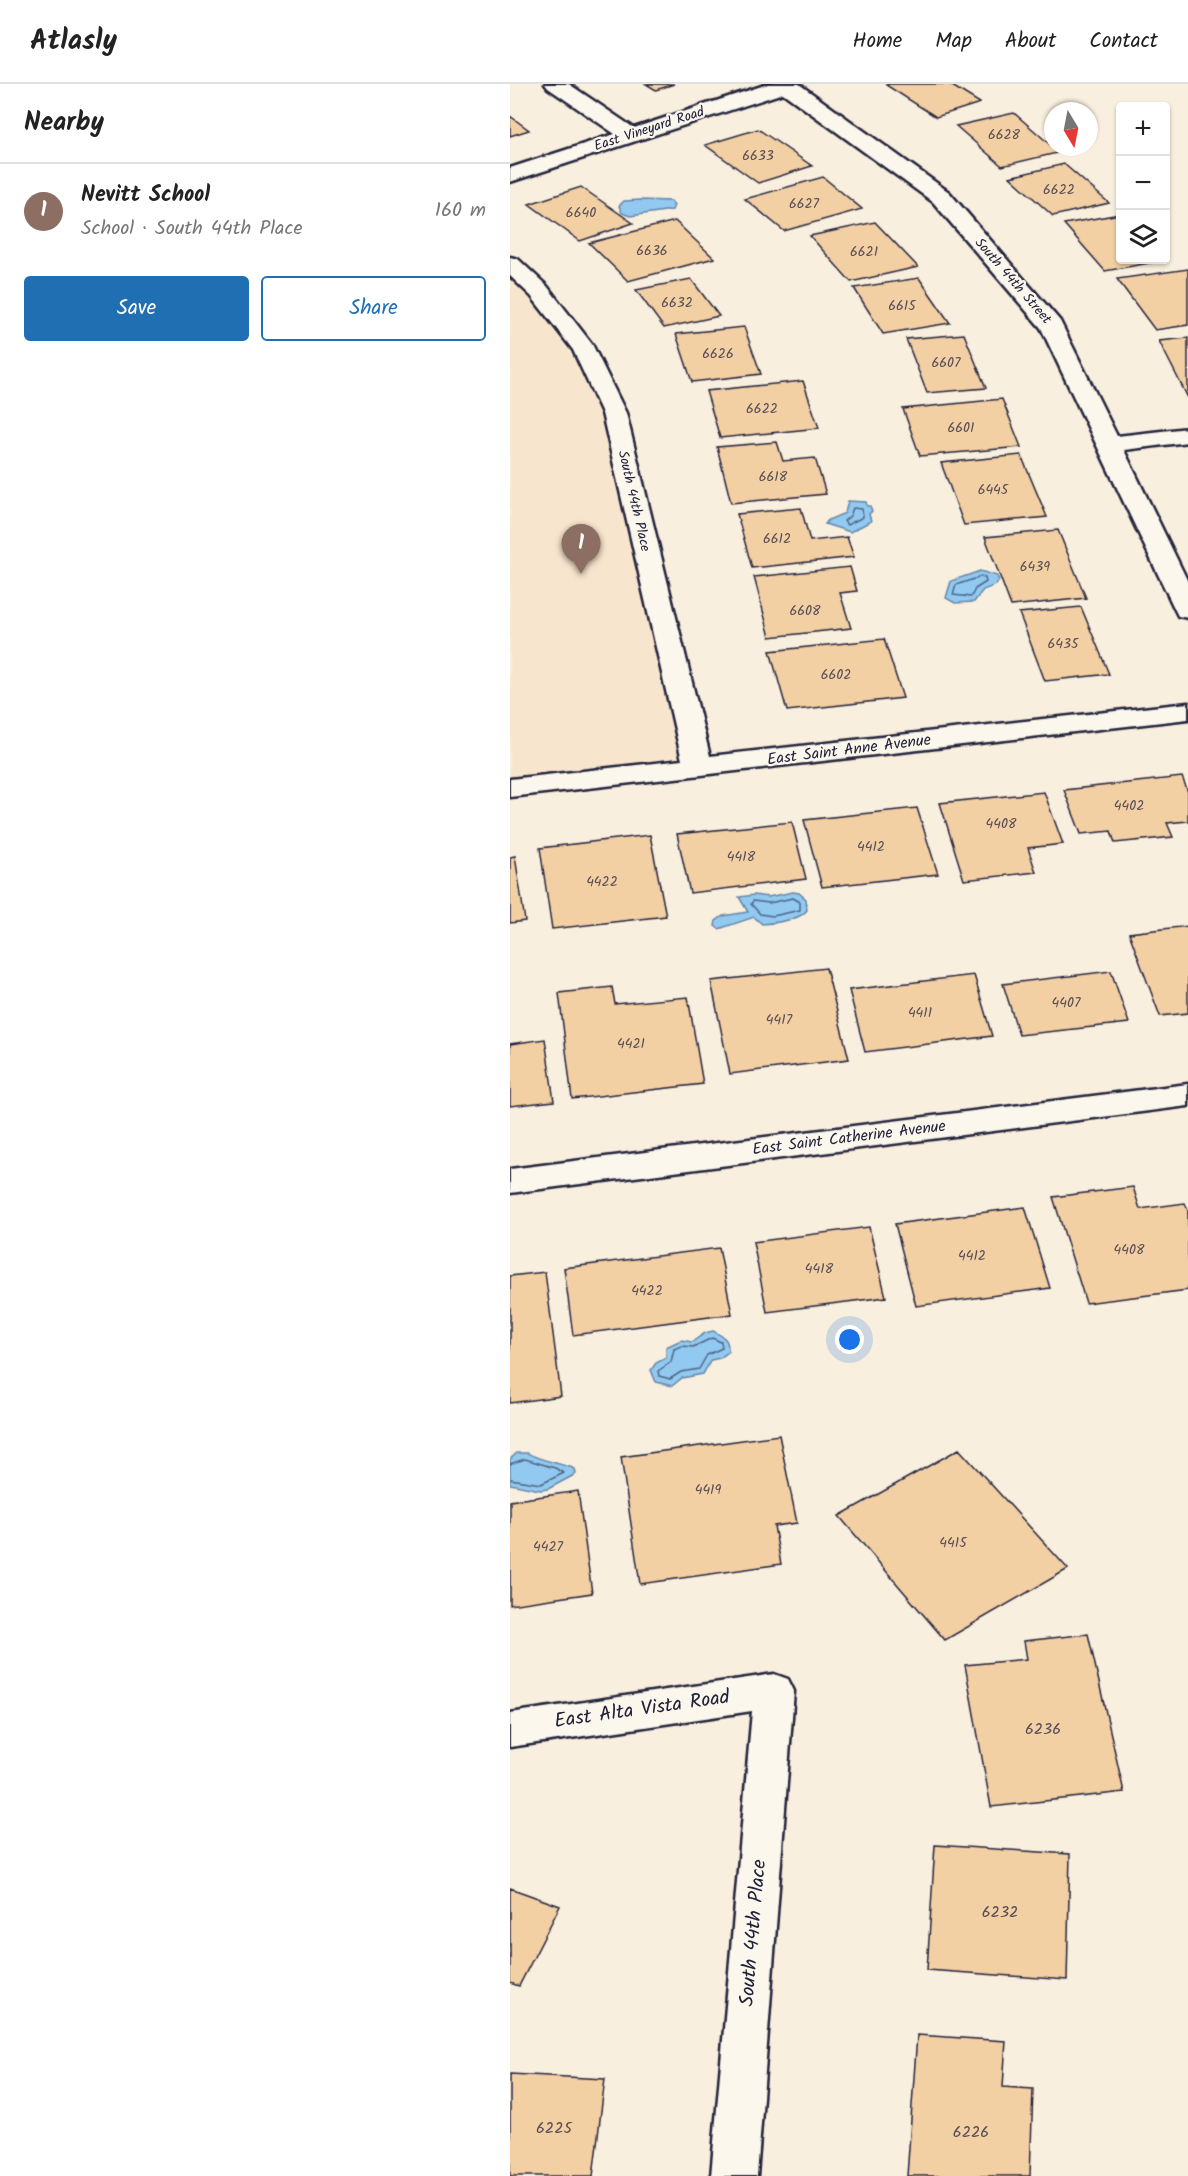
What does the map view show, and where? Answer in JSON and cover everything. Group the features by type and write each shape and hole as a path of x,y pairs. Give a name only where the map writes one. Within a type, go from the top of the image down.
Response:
{"street":[{"path":"555,84 631,135"},
{"name":"East Vineyard Road","path":"510,175 787,85"},
{"name":"South 44th Street","path":"787,85 941,197 1052,326 1188,610"},
{"name":"South 44th Place","path":"510,264 539,291 584,349 614,413 698,768"},
{"path":"1110,444 1188,435"},
{"name":"East Saint Anne Avenue","path":"510,788 1188,711"},
{"name":"East Saint Catherine Avenue","path":"510,1181 1188,1095"},
{"name":"South 44th Place","path":"734,2176 774,1691"},
{"name":"East Alta Vista Road","path":"510,1730 774,1691"}],"shaded area":[{"path":"510,264 539,291 614,413 698,768 510,788"}],"water":[{"path":"624,201 671,201 674,205 672,210 630,216 622,213 619,206"},
{"path":"848,501 866,502 872,511 869,514 871,521 850,532 825,524 828,520 845,513"},
{"path":"980,571 997,576 999,581 996,585 983,590 974,602 955,603 946,598 951,581"},
{"path":"799,893 806,899 807,910 799,916 762,924 754,917 719,929 715,926 716,921 723,916 748,912 739,897 754,895 768,897"},
{"path":"713,1331 725,1339 728,1352 720,1358 711,1360 703,1374 682,1378 672,1386 656,1382 651,1370 656,1363 666,1358 666,1347 681,1340 692,1342 705,1333"},
{"path":"517,1453 528,1453 570,1467 575,1469 576,1474 548,1489 540,1490 510,1484 510,1459"}],"building":[{"path":"646,84 674,84 656,90"},
{"path":"949,84 980,103 936,117 886,85"},
{"path":"1014,113 1044,139 1044,156 1002,166 956,126"},
{"path":"510,116 529,130 510,136"},
{"path":"758,129 812,166 758,183 705,145"},
{"path":"1064,164 1109,203 1053,216 1010,177"},
{"path":"823,177 862,209 784,231 745,199"},
{"path":"581,187 633,223 580,241 529,204"},
{"path":"1116,215 1116,264 1144,264 1105,271 1064,224"},
{"path":"675,221 714,258 628,281 589,243"},
{"path":"875,222 918,267 851,282 810,236"},
{"path":"1188,269 1188,325 1155,330 1117,279"},
{"path":"919,278 950,323 883,334 854,288"},
{"path":"691,279 719,316 664,328 636,290"},
{"path":"744,327 761,374 692,382 676,334"},
{"path":"964,334 986,388 927,393 906,339"},
{"path":"1188,338 1188,398 1159,341"},
{"path":"803,381 819,428 720,438 706,391"},
{"path":"1002,399 1021,447 920,456 903,409"},
{"path":"777,442 783,461 815,458 826,494 731,503 717,447"},
{"path":"1021,455 1047,517 964,525 941,463"},
{"path":"801,508 810,541 847,537 854,557 752,568 737,514"},
{"path":"1058,530 1086,598 1011,606 985,537"},
{"path":"850,567 857,591 840,593 851,628 770,637 754,577"},
{"path":"1081,607 1109,674 1045,681 1019,613"},
{"path":"884,639 903,698 787,711 770,651"},
{"path":"1182,777 1188,792 1188,821 1167,823 1173,837 1115,843 1111,831 1081,834 1064,790"},
{"path":"1044,792 1063,844 1028,848 1036,872 964,880 940,803"},
{"path":"917,808 938,874 822,887 804,820"},
{"path":"792,822 806,879 690,893 677,834"},
{"path":"650,835 666,916 552,929 540,848"},
{"path":"515,856 525,921 510,923 510,857"},
{"path":"1188,926 1188,1013 1160,1016 1129,933"},
{"path":"826,968 849,1059 730,1074 711,981"},
{"path":"1111,971 1129,1023 1019,1035 1003,984"},
{"path":"974,975 992,1036 865,1052 849,990"},
{"path":"612,987 615,1004 688,997 703,1084 572,1099 559,993"},
{"path":"545,1039 554,1101 510,1106 510,1044"},
{"path":"1133,1187 1140,1209 1185,1203 1188,1211 1188,1290 1086,1303 1053,1197"},
{"path":"1025,1207 1050,1288 916,1306 895,1224"},
{"path":"869,1227 886,1297 767,1312 753,1242"},
{"path":"719,1248 732,1314 573,1335 564,1268"},
{"path":"545,1272 561,1396 510,1403 510,1276"},
{"path":"779,1435 797,1523 774,1526 781,1564 640,1584 621,1457"},
{"path":"959,1449 1068,1569 945,1640 839,1516"},
{"path":"578,1491 592,1593 510,1605 510,1501"},
{"path":"1088,1634 1124,1792 991,1807 965,1665 1027,1659 1024,1641"},
{"path":"935,1845 1070,1854 1067,1980 927,1970"},
{"path":"510,1888 560,1906 519,1986 510,1983"},
{"path":"917,2035 1006,2041 1003,2087 1033,2089 1030,2176 907,2176"},
{"path":"510,2074 605,2079 593,2176 510,2176"}],"place":[{"name":"Nevitt School","path":"581,574"}]}
